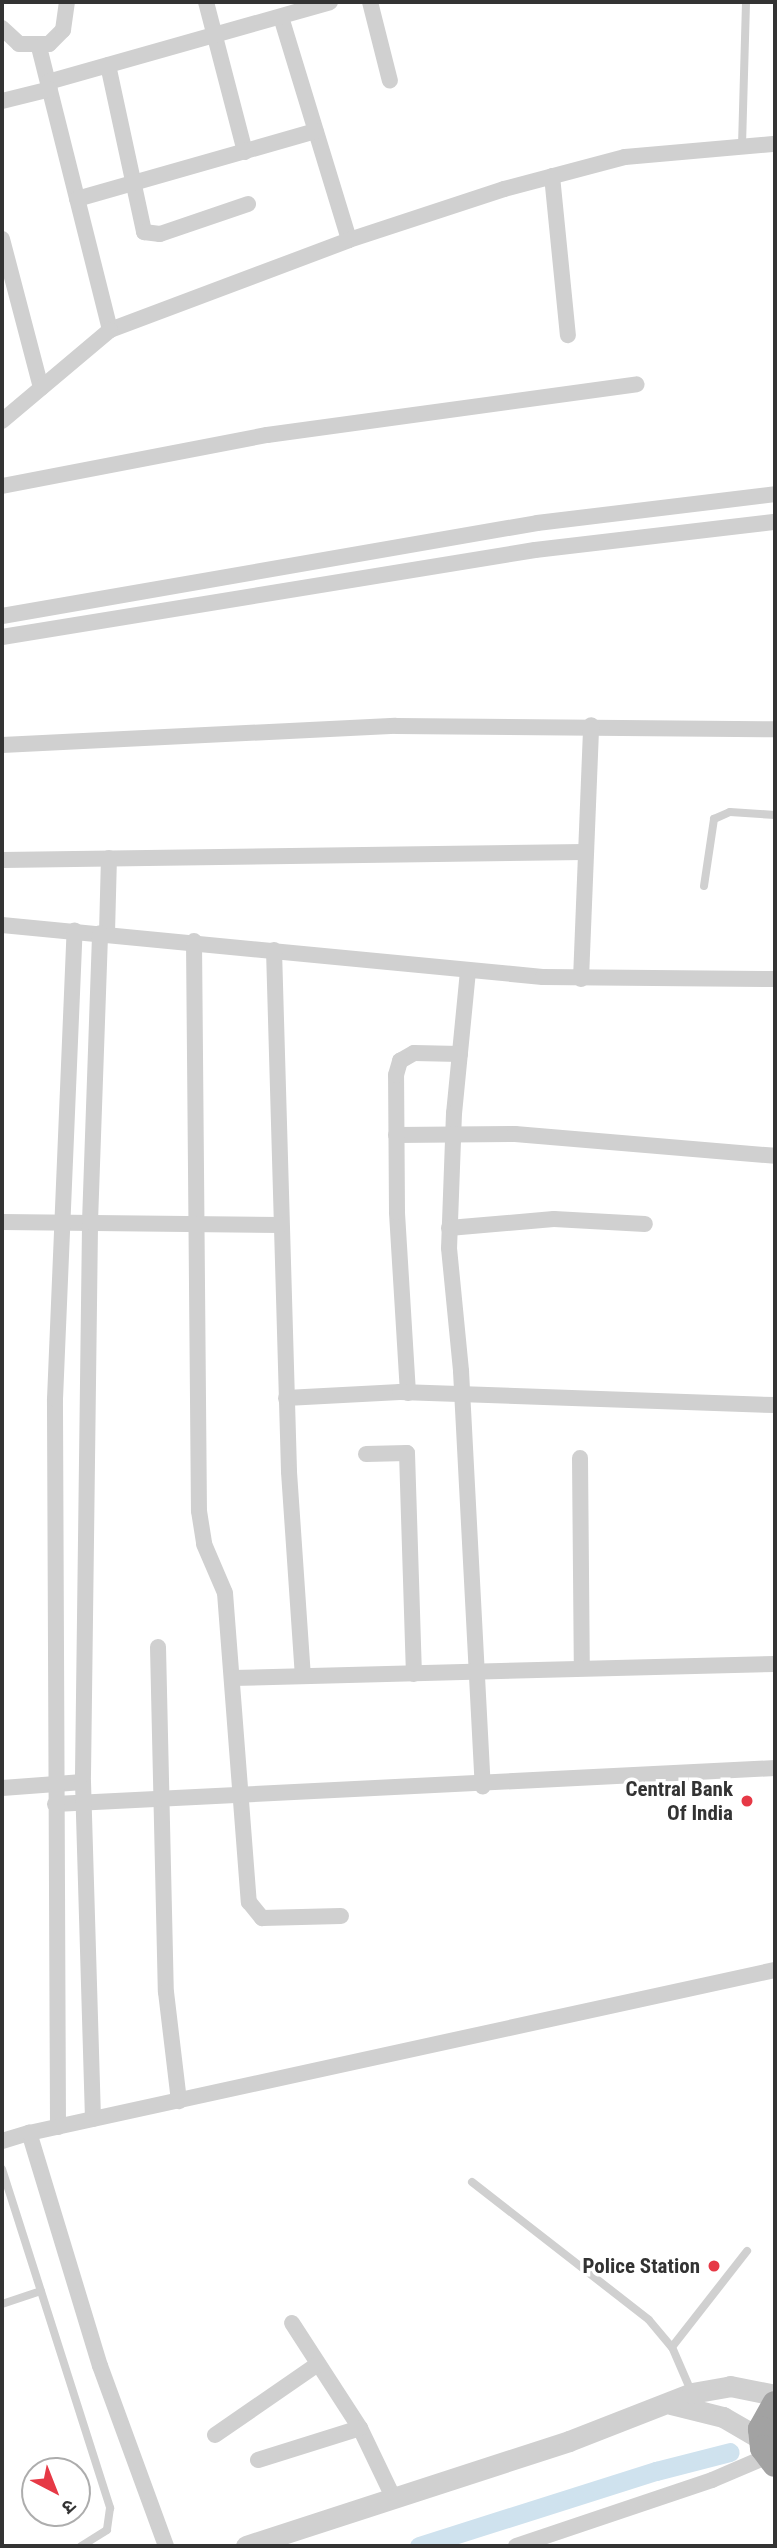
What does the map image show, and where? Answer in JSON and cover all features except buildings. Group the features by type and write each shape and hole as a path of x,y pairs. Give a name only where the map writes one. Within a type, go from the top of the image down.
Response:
{"highway":[{"path":"768,2453 764,2419 775,2404"}],"street":[{"path":"2,28 19,44 39,47 63,30 67,2"},
{"path":"206,2 245,152"},
{"path":"2,101 108,65 330,2"},
{"path":"370,2 390,81"},
{"path":"281,17 349,240"},
{"path":"39,47 110,330"},
{"path":"108,65 141,227 151,235 248,204"},
{"path":"77,199 316,131"},
{"path":"2,421 110,330 349,240 552,176 625,157 775,144"},
{"path":"552,176 568,335"},
{"path":"2,239 7,280 41,388"},
{"path":"2,486 267,435 637,384"},
{"path":"2,616 537,523 775,494"},
{"path":"2,636 535,550 775,522"},
{"path":"2,745 397,726 591,725 775,729"},
{"path":"581,979 591,725"},
{"path":"2,860 584,852"},
{"path":"93,2119 83,1782 90,1222 109,858"},
{"path":"2,925 75,930 468,971 581,979 775,979"},
{"path":"58,2127 55,1399 75,930"},
{"path":"194,942 200,1528 225,1593 249,1902 254,1913 262,1918 341,1916"},
{"path":"274,950 286,1398 303,1676"},
{"path":"468,971 453,1131 449,1228 463,1395 483,1786"},
{"path":"408,1393 396,1135 396,1074 400,1061 414,1053 460,1054"},
{"path":"396,1135 453,1131 775,1156"},
{"path":"449,1228 554,1219 645,1224"},
{"path":"2,1222 281,1225"},
{"path":"286,1398 408,1393 775,1405"},
{"path":"366,1454 407,1453 414,1674"},
{"path":"580,1458 582,1668"},
{"path":"158,1647 166,1992 178,2101"},
{"path":"232,1678 775,1664"},
{"path":"55,1804 483,1786 775,1768"},
{"path":"2,1788 83,1782"},
{"path":"2,2141 554,2015 775,1970"},
{"path":"29,2133 100,2366 166,2546"},
{"path":"292,2323 360,2428 393,2497"},
{"path":"215,2435 318,2364"},
{"path":"246,2546 671,2404 695,2401 730,2386 775,2395"},
{"path":"516,2546 712,2480 768,2453 740,2425 695,2401"},
{"path":"258,2460 360,2428"}],"lane":[{"path":"742,146 746,2"},
{"path":"704,886 714,819 730,812 775,815"},
{"path":"2,2169 110,2508 107,2530 81,2546"},
{"path":"472,2182 631,2304 672,2347 695,2401"},
{"path":"672,2347 747,2251"},
{"path":"2,2304 41,2291"}],"waterway":[{"path":"419,2546 656,2471 730,2452"}],"place":[{"name":"Central Bank Of India","path":"747,1801"},
{"name":"Police Station","path":"714,2266"}]}
